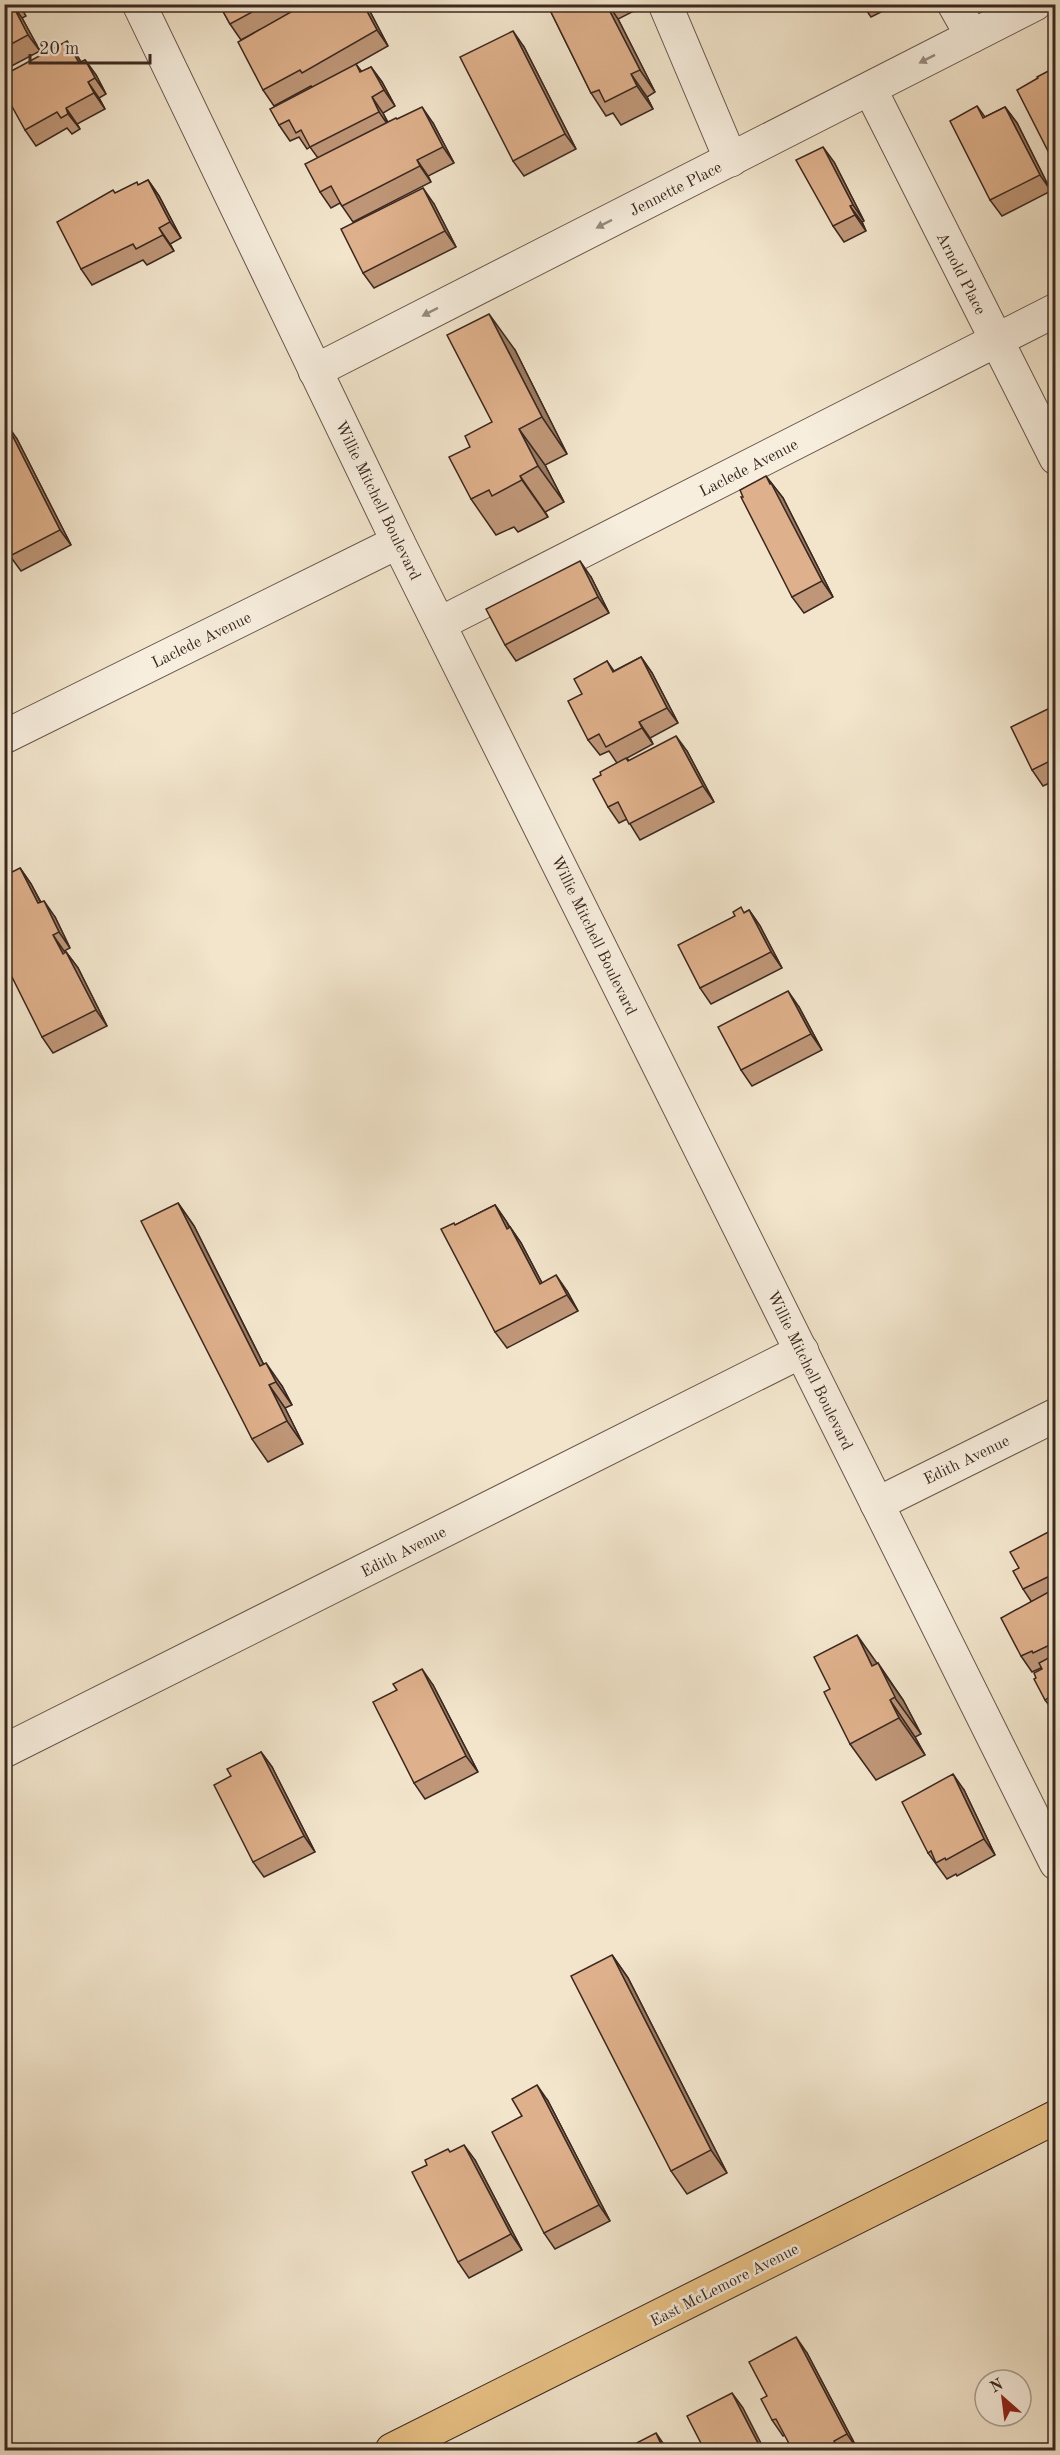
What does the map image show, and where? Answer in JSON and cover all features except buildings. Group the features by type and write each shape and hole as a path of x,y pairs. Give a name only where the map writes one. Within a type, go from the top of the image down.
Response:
{"main road":[{"name":"East McLemore Avenue","path":"392,2451 1056,2117"}],"street":[{"name":"Willie Mitchell Boulevard","path":"139,4 398,542 441,623 1056,1863"},
{"path":"665,4 730,160"},
{"path":"954,4 972,36"},
{"name":"Jennette Place","path":"315,371 1035,4"},
{"name":"Arnold Place","path":"870,89 1056,458"},
{"name":"Laclede Avenue","path":"441,623 1056,310"},
{"name":"Laclede Avenue","path":"4,737 398,542"},
{"name":"Edith Avenue","path":"4,1751 802,1351"},
{"name":"Edith Avenue","path":"877,1504 1056,1415"}]}
